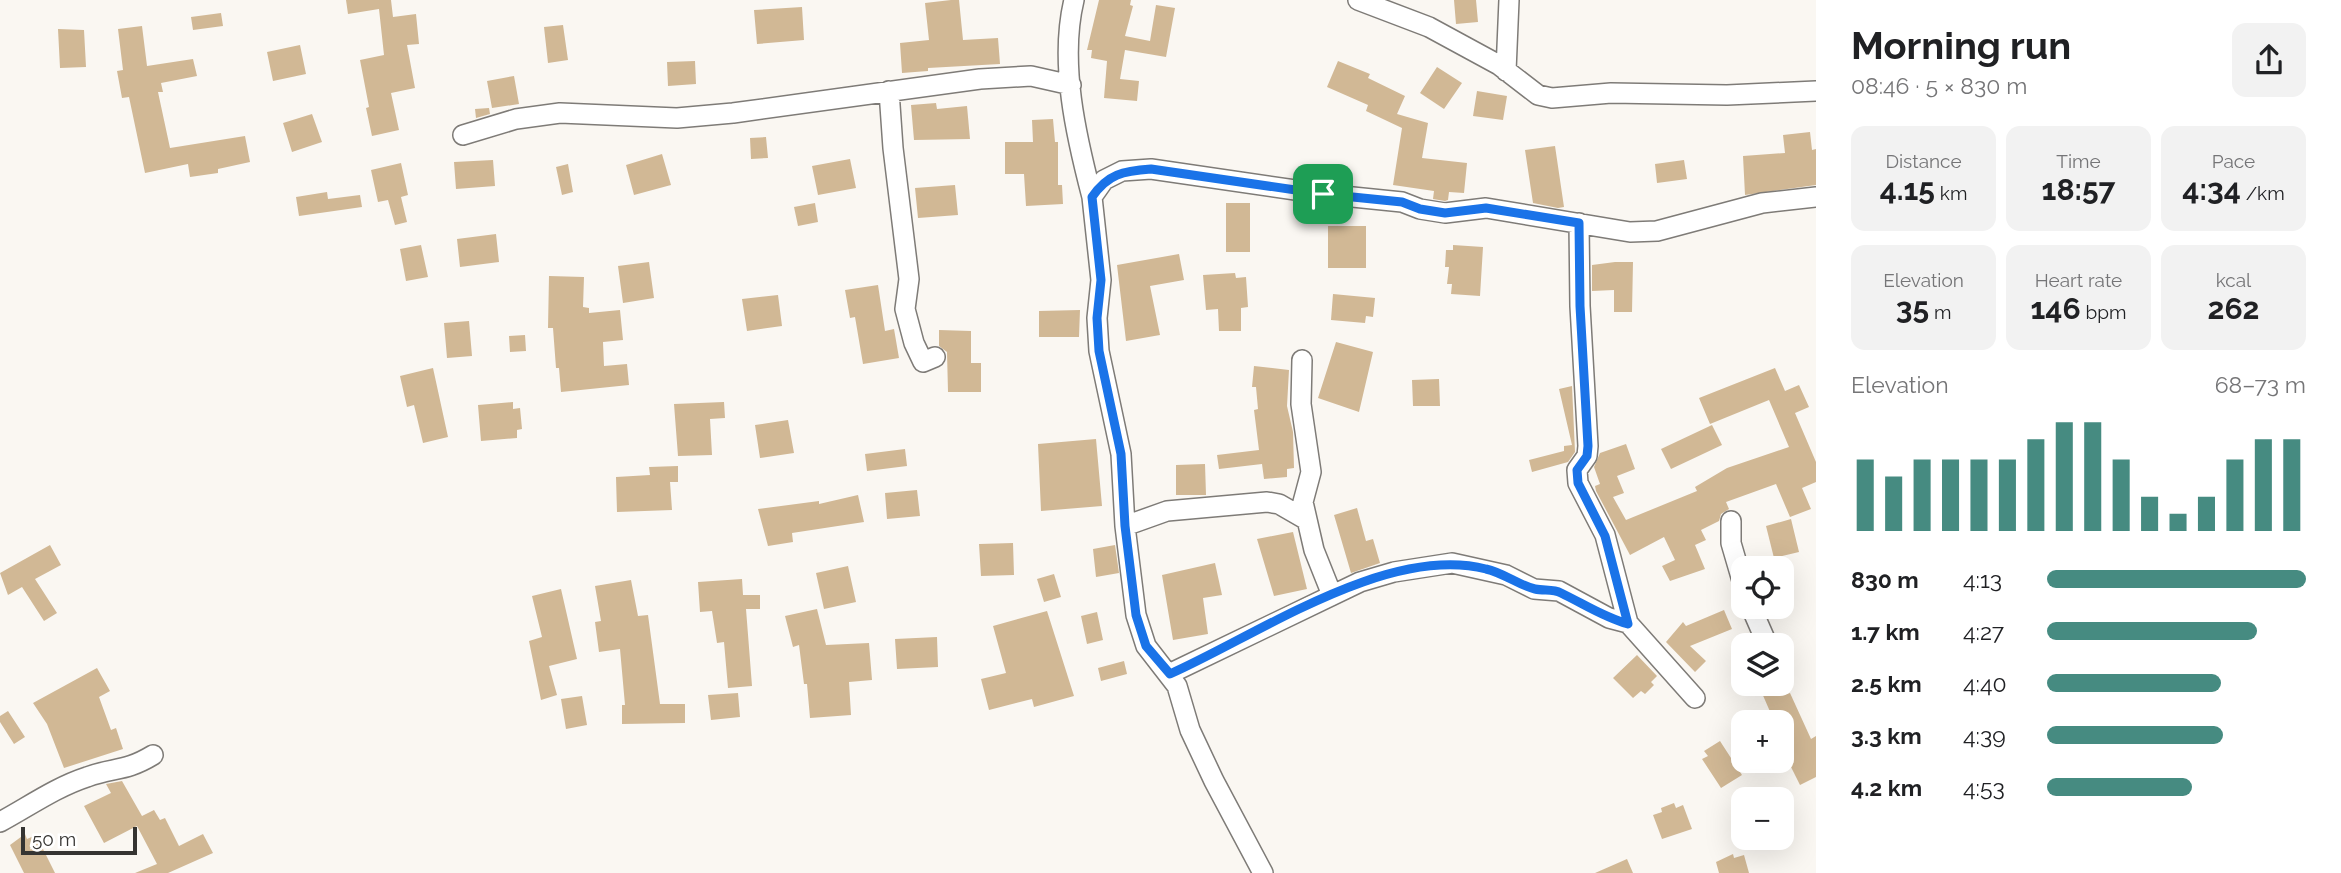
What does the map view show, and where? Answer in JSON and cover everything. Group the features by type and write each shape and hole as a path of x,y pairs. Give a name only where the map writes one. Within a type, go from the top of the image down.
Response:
{"street":[{"path":"1074,0 1069,20 1071,85 1082,161 1092,197 1101,280 1097,318 1099,351 1118,433 1125,526 1136,615 1146,646 1170,674 1214,781 1263,873"},
{"path":"1358,0 1429,27 1506,71 1538,94 1552,98 1611,93 1727,95 1816,91"},
{"path":"1506,71 1509,0"},
{"path":"463,135 516,119 560,113 677,118 1031,76 1071,85"},
{"path":"889,91 909,279 905,309 914,343 923,362 935,357"},
{"path":"1092,197 1104,180 1122,171 1151,169 1323,194 1402,202 1420,209 1445,213 1486,208 1630,232 1657,231 1762,203 1816,197"},
{"path":"1579,223 1580,306 1588,446 1587,456 1577,470 1578,483 1605,536 1628,624 1695,698"},
{"path":"1302,360 1301,404 1311,472 1303,502 1305,519 1332,595"},
{"path":"1125,526 1167,511 1267,502 1279,504 1305,519"},
{"path":"1731,522 1731,543 1735,556"},
{"path":"1170,674 1332,595 1394,572 1452,562 1506,575 1534,589 1559,591 1609,618 1628,624"},
{"path":"0,822 88,776 131,768 153,755"}],"building":[{"path":"346,0 391,0 393,17 416,14 419,44 407,45 415,88 391,93 399,130 372,136 360,60 384,55 379,9 348,14"},
{"path":"959,0 963,40 998,38 1000,64 928,68 928,71 902,73 900,43 929,40 925,3"},
{"path":"1099,0 1131,0 1130,5 1133,6 1125,36 1150,41 1156,5 1175,8 1166,57 1125,50 1120,79 1139,81 1137,101 1104,98 1107,61 1091,58 1092,50 1087,50"},
{"path":"1454,0 1476,0 1478,22 1456,24"},
{"path":"802,7 804,40 757,44 754,10"},
{"path":"221,13 223,26 193,30 191,17"},
{"path":"563,25 568,60 548,63 544,27"},
{"path":"142,26 147,66 193,59 197,76 161,83 163,92 158,92 170,148 245,136 250,162 218,169 218,173 190,177 188,164 145,173 129,97 122,98 117,71 123,70 118,29"},
{"path":"58,29 84,30 86,67 60,68"},
{"path":"300,45 306,74 273,81 267,52"},
{"path":"695,61 696,84 668,86 667,62"},
{"path":"1338,61 1370,74 1368,78 1405,96 1397,114 1428,123 1422,158 1467,163 1464,193 1449,192 1448,200 1445,201 1433,199 1434,191 1393,185 1402,128 1366,111 1368,105 1327,87"},
{"path":"1437,67 1462,83 1444,109 1420,93"},
{"path":"514,76 519,104 492,108 487,81"},
{"path":"1477,91 1507,96 1503,120 1473,116"},
{"path":"936,103 937,109 967,106 970,139 914,140 911,105"},
{"path":"489,108 490,114 476,118 475,109"},
{"path":"312,114 322,142 292,152 283,123"},
{"path":"1053,119 1055,142 1058,142 1058,185 1062,185 1063,204 1026,206 1024,174 1005,174 1005,142 1033,142 1032,120"},
{"path":"1810,132 1812,150 1816,149 1816,185 1745,195 1743,156 1785,153 1783,135"},
{"path":"766,137 768,158 751,159 750,138"},
{"path":"1555,146 1564,207 1558,208 1533,203 1525,150"},
{"path":"662,154 671,185 634,195 626,165"},
{"path":"850,159 856,188 818,195 812,166"},
{"path":"493,160 495,186 456,189 454,162"},
{"path":"1684,160 1687,179 1657,183 1655,164"},
{"path":"401,163 408,195 401,197 407,222 395,225 388,200 378,202 371,170"},
{"path":"568,164 573,192 562,195 556,167"},
{"path":"955,185 958,215 918,218 915,188"},
{"path":"327,192 328,199 360,195 362,207 299,216 296,197"},
{"path":"815,203 818,222 798,226 794,207"},
{"path":"1226,203 1250,203 1250,252 1226,252"},
{"path":"1328,226 1366,226 1366,268 1328,268"},
{"path":"496,234 499,262 460,267 457,239"},
{"path":"421,245 428,277 406,281 400,249"},
{"path":"1453,245 1483,247 1480,296 1451,294 1452,284 1447,284 1449,267 1445,267 1446,250 1453,250"},
{"path":"1179,254 1184,280 1150,286 1160,335 1126,341 1117,265"},
{"path":"649,262 654,298 623,303 618,266"},
{"path":"1633,262 1632,312 1614,312 1614,290 1592,291 1592,265"},
{"path":"1235,273 1236,278 1246,277 1248,307 1241,308 1241,331 1219,331 1218,309 1206,310 1203,275"},
{"path":"549,276 584,277 583,307 589,308 589,313 620,310 623,340 603,342 604,366 627,364 629,385 561,392 553,328 548,328"},
{"path":"878,285 885,331 894,329 899,358 863,364 855,317 850,318 845,290"},
{"path":"1333,294 1375,298 1373,317 1366,316 1365,323 1331,320"},
{"path":"778,295 782,326 747,331 742,299"},
{"path":"1080,310 1079,337 1039,337 1039,311"},
{"path":"469,321 472,356 447,358 444,323"},
{"path":"939,330 971,331 971,363 981,363 981,392 948,392 947,352 939,346"},
{"path":"525,335 526,351 510,352 509,336"},
{"path":"1336,342 1373,352 1359,412 1318,398"},
{"path":"1254,366 1289,370 1287,406 1293,432 1294,468 1287,469 1287,477 1264,479 1262,464 1219,469 1217,455 1259,450 1254,410 1258,409 1256,387 1252,387"},
{"path":"433,368 448,437 423,443 414,405 407,407 400,376"},
{"path":"1775,368 1785,391 1799,385 1809,407 1795,413 1816,462 1816,482 1802,488 1811,509 1790,517 1776,484 1726,502 1729,509 1721,514 1719,521 1701,530 1706,540 1695,545 1705,569 1670,581 1662,566 1675,560 1664,537 1630,555 1596,491 1595,486 1600,484 1594,467 1600,453 1626,444 1635,469 1617,476 1624,493 1613,497 1626,520 1697,491 1695,487 1727,468 1789,447 1769,400 1710,424 1699,398"},
{"path":"1439,379 1440,406 1413,406 1412,380"},
{"path":"1572,386 1575,452 1568,462 1532,472 1529,460 1564,451 1564,446 1572,445 1559,389"},
{"path":"513,402 513,409 520,408 522,429 517,430 517,438 481,441 478,405"},
{"path":"724,402 725,418 710,419 712,455 678,456 674,404"},
{"path":"788,420 794,453 760,458 755,425"},
{"path":"1712,425 1722,445 1671,469 1661,449"},
{"path":"1096,439 1102,506 1041,511 1038,444"},
{"path":"905,449 907,466 867,471 865,454"},
{"path":"1205,464 1206,495 1176,495 1176,465"},
{"path":"678,466 678,482 670,482 672,510 617,512 616,477 650,475 649,467"},
{"path":"917,490 920,516 887,519 885,493"},
{"path":"858,495 864,522 792,533 793,542 768,546 758,509 819,501 819,504"},
{"path":"1357,508 1366,541 1373,539 1380,563 1351,573 1334,515"},
{"path":"1791,519 1799,552 1774,556 1766,526"},
{"path":"1293,532 1307,589 1274,596 1257,539"},
{"path":"1013,543 1014,575 981,576 979,544"},
{"path":"50,545 61,565 35,579 57,613 44,621 22,587 8,595 0,573"},
{"path":"1115,545 1119,573 1096,577 1093,549"},
{"path":"1215,563 1222,595 1203,598 1208,634 1173,640 1162,575"},
{"path":"848,566 856,602 824,609 816,573"},
{"path":"1054,574 1061,597 1044,602 1037,579"},
{"path":"742,579 743,595 760,595 760,609 746,609 752,686 728,688 724,642 717,643 712,611 700,612 698,582"},
{"path":"631,580 638,616 648,615 660,704 685,704 685,723 622,724 622,705 625,705 620,649 599,652 595,622 601,621 595,586"},
{"path":"561,589 577,659 549,666 557,695 541,700 529,641 542,637 532,596"},
{"path":"817,609 826,645 869,643 872,680 849,682 851,715 810,718 799,645 793,647 785,616"},
{"path":"1724,610 1732,629 1690,646 1706,661 1695,672 1666,642 1683,622 1686,626"},
{"path":"1047,611 1074,696 1034,707 1032,699 989,710 981,679 1006,673 993,626"},
{"path":"1097,612 1103,640 1087,644 1081,616"},
{"path":"937,637 938,667 897,669 895,639"},
{"path":"1637,655 1657,676 1651,682 1654,685 1645,694 1641,691 1633,698 1613,678"},
{"path":"1124,661 1127,674 1101,681 1098,668"},
{"path":"97,668 110,691 99,697 111,730 116,728 123,749 64,768 47,724 33,703"},
{"path":"738,693 740,717 711,720 708,695"},
{"path":"582,696 587,725 566,729 561,699"},
{"path":"1763,696 1791,696 1811,739 1816,736 1816,777 1800,785 1794,773 1794,710 1769,710"},
{"path":"8,711 25,737 14,744 0,722 0,716"},
{"path":"1720,741 1731,758 1731,773 1742,775 1721,788 1702,759 1708,756 1704,751"},
{"path":"122,781 142,816 154,810 160,820 165,818 179,846 203,834 213,853 168,873 135,873 157,864 137,826 104,843 84,806 111,793 106,784"},
{"path":"1674,803 1676,808 1683,805 1692,829 1662,839 1653,815 1662,812 1661,808"},
{"path":"25,834 27,839 36,835 55,873 24,873 10,845"},
{"path":"1733,854 1734,858 1744,855 1749,873 1719,873 1716,862"},
{"path":"1627,859 1633,873 1595,873"}],"route":[{"path":"1151,169 1323,194 1402,202 1420,209 1445,213 1486,208 1579,223 1580,306 1588,446 1587,456 1577,470 1578,483 1605,536 1628,624 1581,605 1559,591 1534,589 1485,568 1452,562 1394,572 1360,582 1170,674 1146,646 1136,615 1128,561 1118,433 1106,393 1099,351 1097,318 1101,280 1092,197 1104,180 1122,171 1151,169"}]}
